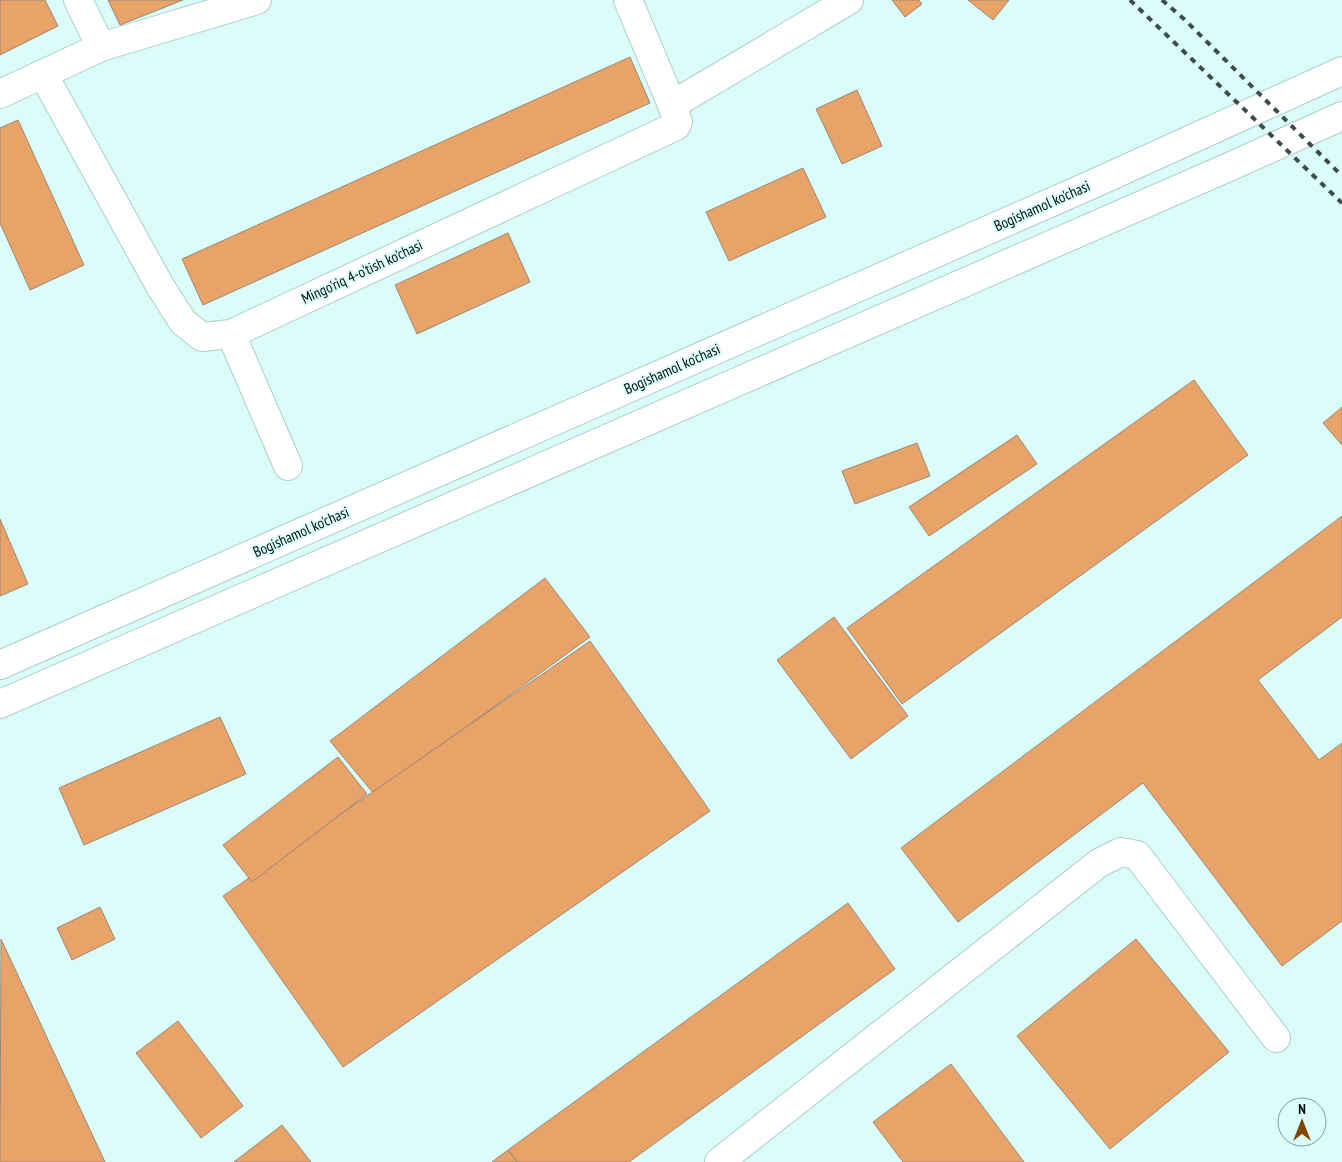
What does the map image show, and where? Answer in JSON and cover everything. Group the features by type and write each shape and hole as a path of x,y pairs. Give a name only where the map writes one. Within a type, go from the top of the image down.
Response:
{"main road":[{"path":"78,0 102,47"},
{"path":"0,94 102,47 257,0"},
{"name":"Mingo'riq 4-o'tish ko'chasi","path":"44,74 160,286 183,322 202,337 230,334 676,126 678,122 672,104 628,0"},
{"path":"672,104 849,0"},
{"name":"Bogishamol ko'chasi","path":"0,665 1059,199 1342,71"},
{"path":"0,704 1342,116"},
{"path":"230,334 288,466"},
{"path":"719,1162 1099,863 1121,852 1136,855 1276,1038"}],"building":[{"path":"0,0 45,0 58,26 0,55"},
{"path":"108,0 183,0 120,25"},
{"path":"892,0 919,0 922,4 905,17"},
{"path":"968,0 1009,0 993,20"},
{"path":"630,57 650,103 203,305 182,259"},
{"path":"857,90 882,146 842,164 816,109"},
{"path":"18,120 84,265 30,290 0,223 0,128"},
{"path":"803,168 826,217 729,261 706,212"},
{"path":"508,233 530,282 417,334 395,285"},
{"path":"1194,380 1248,455 902,704 847,628"},
{"path":"1342,407 1342,445 1323,423"},
{"path":"1017,435 1037,464 929,536 909,507"},
{"path":"917,443 930,476 855,504 842,471"},
{"path":"1342,516 1342,617 1258,680 1319,760 1342,743 1342,921 1282,966 1143,783 958,922 901,848"},
{"path":"0,519 28,584 0,596"},
{"path":"545,578 590,637 374,794 330,741"},
{"path":"834,617 908,716 851,759 777,660"},
{"path":"590,641 710,811 343,1067 223,896"},
{"path":"220,717 246,774 84,845 59,788"},
{"path":"338,757 367,794 252,882 223,845"},
{"path":"848,903 895,969 629,1162 517,1162 508,1150"},
{"path":"100,907 115,939 72,960 57,928"},
{"path":"1,939 105,1162 0,1162"},
{"path":"1136,939 1229,1052 1110,1149 1017,1036"},
{"path":"178,1021 243,1106 201,1138 136,1053"},
{"path":"951,1064 1024,1162 903,1162 873,1122"},
{"path":"282,1125 311,1162 234,1162"},
{"path":"508,1150 517,1162 492,1162"}],"railway":[{"path":"1130,0 1342,203"},
{"path":"1162,0 1184,19 1342,176"}]}
